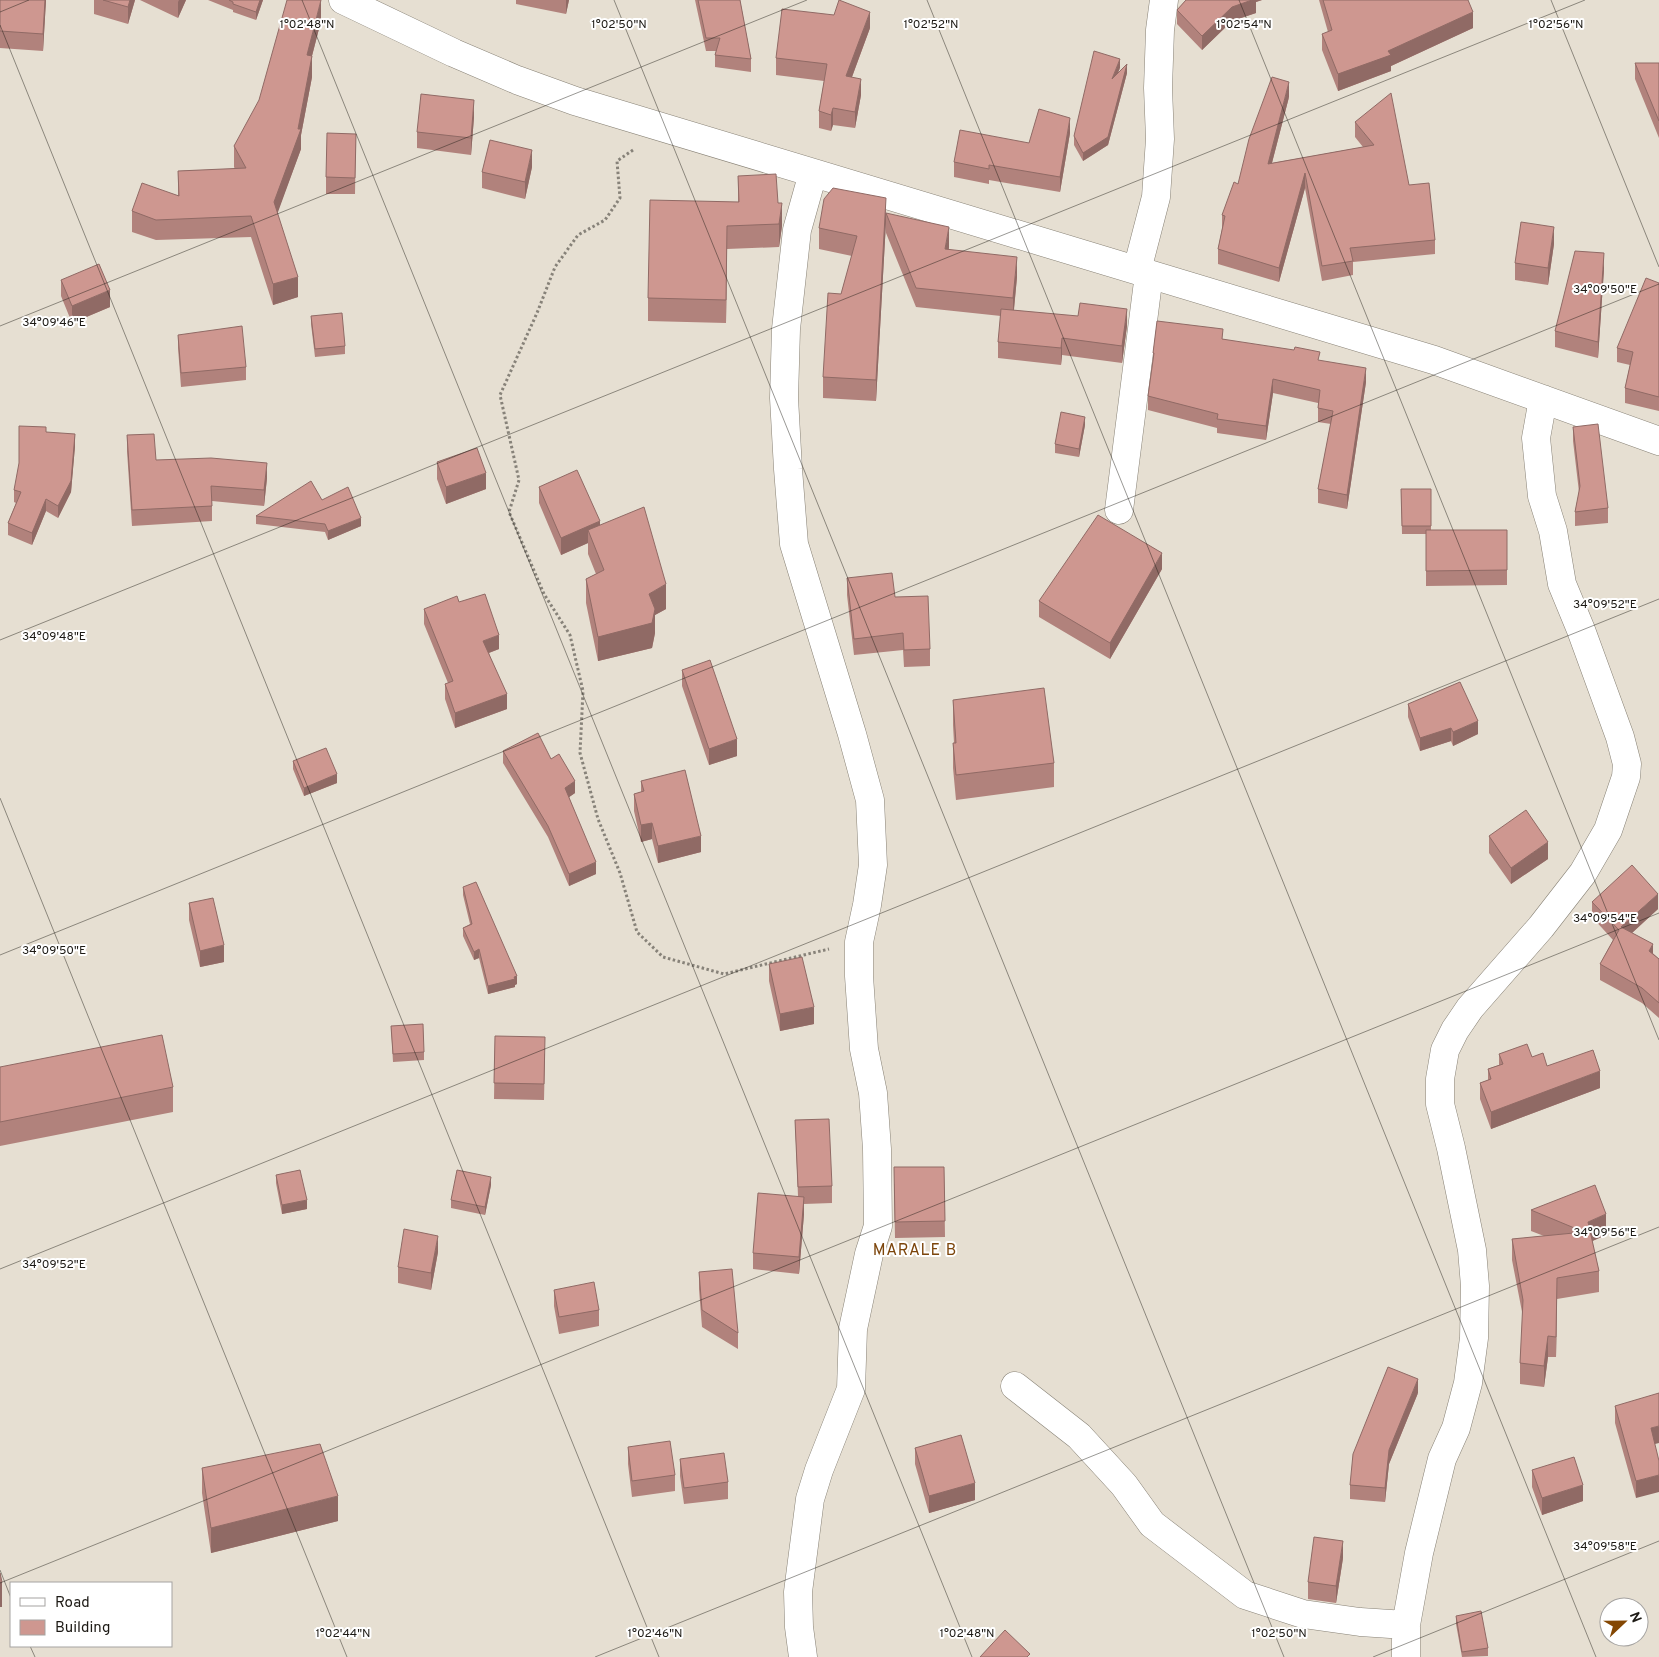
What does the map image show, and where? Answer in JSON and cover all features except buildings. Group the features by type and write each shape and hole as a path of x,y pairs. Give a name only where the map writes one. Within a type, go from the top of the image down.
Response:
{"street":[{"path":"343,0 454,53 517,80 575,101 1434,360 1659,441"},
{"path":"1119,510 1143,272 1156,197 1160,139 1158,88 1160,30 1164,0"},
{"path":"803,1657 799,1627 798,1592 810,1500 819,1470 850,1389 853,1329 869,1254 878,1226 878,1149 873,1093 864,1049 859,976 859,942 873,865 870,800 852,734 794,544 788,470 784,398 786,329 797,230 813,173"},
{"path":"1406,1657 1406,1625 1419,1553 1442,1459 1456,1428 1468,1383 1474,1338 1475,1286 1472,1250 1440,1104 1440,1079 1445,1050 1455,1030 1470,1008 1560,904 1583,873 1608,830 1626,777 1627,764 1620,737 1562,584 1553,531 1542,496 1536,438 1543,399"},
{"path":"1015,1386 1079,1436 1124,1485 1152,1524 1245,1595 1303,1614 1345,1620 1406,1625"}],"path":[{"path":"665,128 618,161 620,198 605,220 578,236 554,267 537,313 500,395 519,480 509,512 544,594 570,635 583,691 580,753 598,819 620,873 637,932 663,957 724,974 859,942"}],"district":[{"name":"MARALE B","path":"915,1251"}]}
